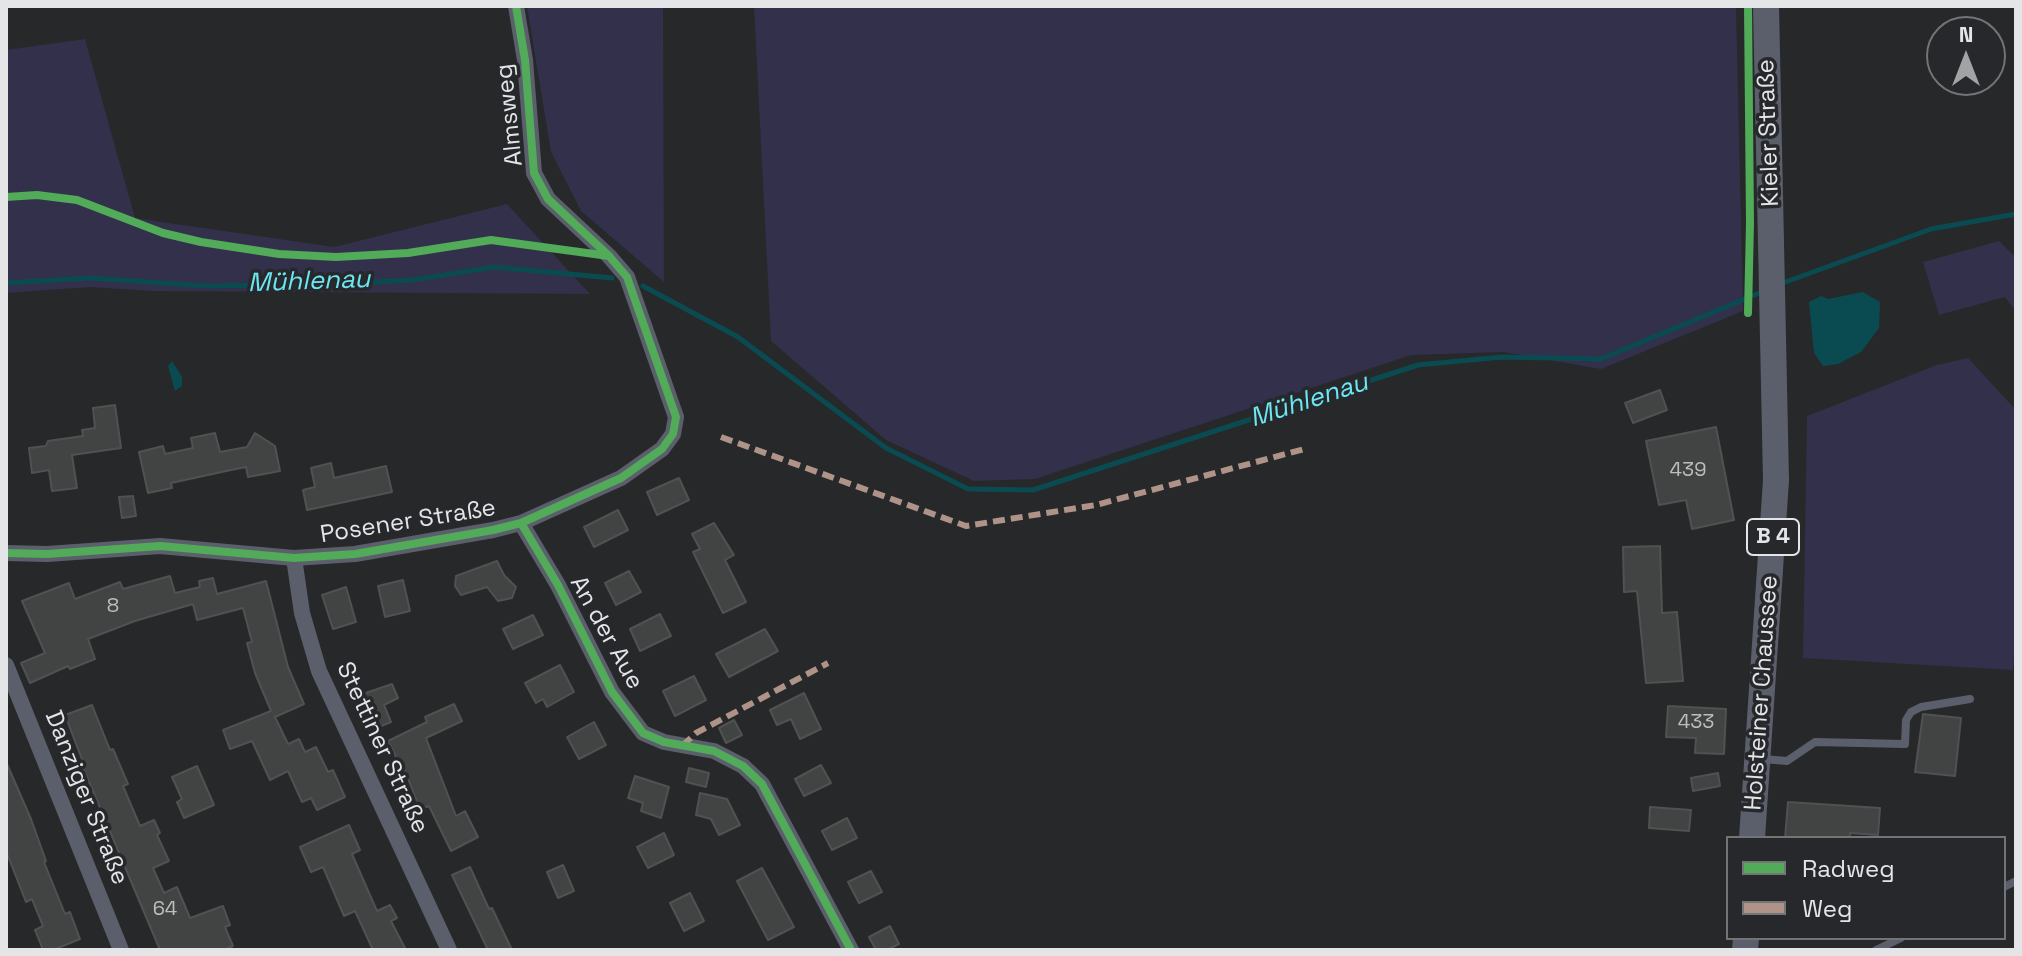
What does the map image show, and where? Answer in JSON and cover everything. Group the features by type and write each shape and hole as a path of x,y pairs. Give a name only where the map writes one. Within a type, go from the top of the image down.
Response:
{"main road":[{"name":"Kieler Straße","path":"1766,6 1773,260"},
{"name":"Holsteiner Chaussee","path":"1752,836 1776,480 1773,260"}],"street":[{"name":"Almsweg","path":"516,6 525,60 534,173 548,199 627,277 676,417"},
{"name":"Posener Straße","path":"7,552 47,554 160,546 294,558 355,554 493,530 521,523 598,490 640,466 662,449 673,434 676,417"},
{"name":"An der Aue","path":"521,523 558,585 612,692 643,733 664,742 714,751 743,766 762,784 851,950"},
{"name":"Stettiner Straße","path":"294,558 302,613 319,671 449,950"},
{"name":"Danziger Straße","path":"6,665 121,950"}],"lane":[{"path":"1757,759 1787,761 1815,742 1905,744 1906,720 1911,712 1921,707 1970,699"},
{"path":"1876,950 1897,940"}],"shaded area":[{"path":"527,6 663,6 664,282 581,211 551,152"},
{"path":"754,6 1736,6 1743,311 1601,369 1503,352 1411,355 1035,479 974,481 886,440 771,341"},
{"path":"85,39 135,218 334,247 507,204 590,294 151,291 91,287 6,293 6,50"},
{"path":"1999,241 2016,258 2016,312 2005,297 1939,315 1923,262"},
{"path":"1968,358 2016,410 2016,627 2013,670 1803,658 1807,416 1937,365"}],"water":[{"path":"1863,292 1880,302 1879,328 1861,352 1838,364 1823,366 1814,353 1809,302 1821,296 1828,299"},
{"path":"172,361 182,377 182,386 175,391 168,366"}],"building":[{"path":"1660,390 1667,410 1633,423 1625,403"},
{"path":"115,405 121,448 72,455 77,488 52,491 49,470 32,473 29,448 46,446 48,441 83,436 82,430 95,428 93,408"},
{"path":"1716,427 1734,520 1692,529 1686,500 1659,505 1646,441"},
{"path":"215,433 220,452 247,447 255,433 275,446 280,471 248,477 246,467 171,483 172,488 148,493 139,452 163,446 165,454 193,448 191,438"},
{"path":"331,463 334,478 386,466 392,492 307,510 303,490 315,487 311,468"},
{"path":"679,478 689,500 657,515 647,492"},
{"path":"133,496 136,516 122,518 119,497"},
{"path":"618,510 628,530 594,547 584,527"},
{"path":"714,523 734,555 725,560 746,602 723,613 693,552 700,549 692,534"},
{"path":"1660,546 1662,613 1677,612 1683,681 1646,683 1637,591 1624,592 1623,547"},
{"path":"497,561 504,575 516,587 512,598 498,601 487,587 461,595 455,586 456,576"},
{"path":"629,571 641,592 616,605 605,583"},
{"path":"170,576 175,593 200,587 199,581 213,578 217,594 266,581 288,667 304,704 275,717 288,744 299,739 305,752 316,747 328,772 333,770 345,797 317,810 311,798 302,802 288,771 270,780 252,741 230,749 223,730 271,711 255,673 247,643 252,642 243,608 197,620 193,604 135,621 88,639 95,659 70,669 68,666 30,683 21,663 45,653 22,601 69,583 75,599 120,582 123,589"},
{"path":"403,580 410,611 385,617 378,586"},
{"path":"346,587 356,622 333,629 322,595"},
{"path":"660,614 671,636 640,651 630,629"},
{"path":"533,615 543,635 513,649 503,629"},
{"path":"765,629 778,651 729,677 716,654"},
{"path":"560,665 574,692 547,707 543,699 536,703 525,683"},
{"path":"694,676 706,700 675,716 663,691"},
{"path":"392,684 398,698 384,705 391,722 374,729 360,695"},
{"path":"804,693 821,729 800,739 791,719 777,725 770,710"},
{"path":"454,704 462,721 426,738 456,816 465,811 478,837 451,851 429,806 420,809 403,766 388,741 427,722 425,717"},
{"path":"92,705 128,784 123,786 140,826 154,820 160,833 157,835 169,861 153,868 164,893 177,887 190,918 223,906 230,925 225,927 233,946 224,950 160,950 81,763 65,715"},
{"path":"1668,706 1726,709 1724,754 1695,753 1696,738 1666,737"},
{"path":"1923,714 1961,718 1955,776 1915,772"},
{"path":"734,720 742,735 726,743 719,728"},
{"path":"594,722 606,745 579,759 567,737"},
{"path":"7,764 31,819 65,914 70,912 80,939 53,950 43,950 35,930 43,926 32,899 26,902 6,851"},
{"path":"821,765 831,783 804,796 795,779"},
{"path":"197,766 214,805 184,818 177,802 182,799 172,777"},
{"path":"689,768 709,773 706,787 686,782"},
{"path":"1718,773 1720,786 1693,791 1691,778"},
{"path":"635,776 669,787 661,818 641,811 643,803 628,798"},
{"path":"700,793 727,799 740,825 719,835 711,819 696,815"},
{"path":"1788,802 1880,808 1878,835 1785,836"},
{"path":"1650,807 1691,810 1689,831 1649,828"},
{"path":"847,818 857,838 832,850 822,831"},
{"path":"349,825 360,850 352,854 377,911 390,905 397,918 391,921 406,950 373,950 355,911 344,916 323,867 311,872 300,847"},
{"path":"664,833 674,855 648,868 637,847"},
{"path":"563,865 574,891 558,898 547,872"},
{"path":"470,867 512,950 488,950 452,875"},
{"path":"762,868 794,927 768,940 737,881"},
{"path":"871,871 882,892 859,903 848,882"},
{"path":"690,893 704,921 684,931 670,903"},
{"path":"890,926 899,944 887,950 876,950 869,937"}],"waterway":[{"name":"Mühlenau","path":"1780,284 1931,229 2016,214"},
{"name":"Mühlenau","path":"6,283 90,278 207,286 337,284 413,280 494,267 612,278"},
{"name":"Mühlenau","path":"643,286 738,337 886,448 968,489 1033,490 1418,365 1502,357 1601,359 1764,291"}],"marked path":[{"path":"721,437 966,526 1096,505 1308,448"},
{"path":"682,746 696,733 828,663"}],"cycle path":[{"path":"6,553 47,554 160,546 294,558 355,554 521,523 621,478 662,449 673,434 676,417 627,277 548,199 534,173 525,60 516,6"},
{"path":"1748,6 1748,313"},
{"path":"6,197 37,195 77,200 163,233 279,254 336,257 408,253 491,240 609,256"},
{"path":"521,523 558,585 612,692 643,733 664,742 714,751 743,766 762,784 851,950"}]}
